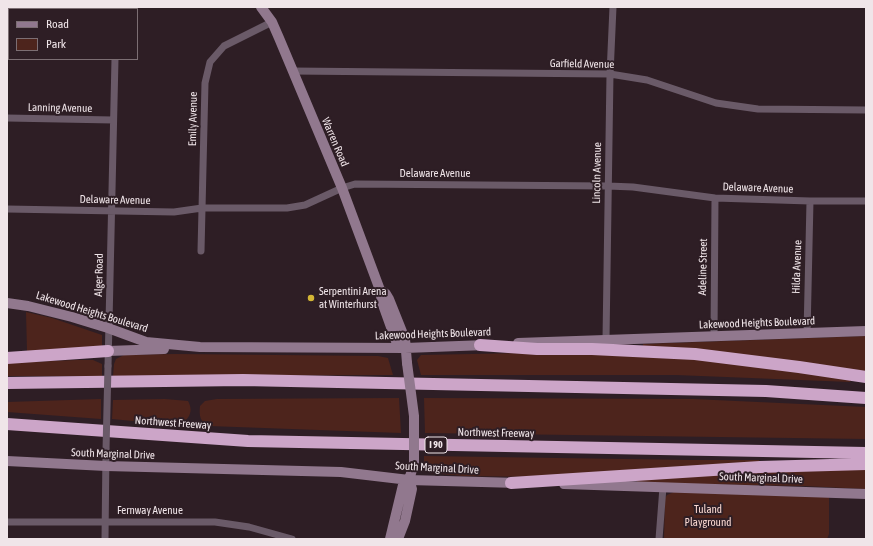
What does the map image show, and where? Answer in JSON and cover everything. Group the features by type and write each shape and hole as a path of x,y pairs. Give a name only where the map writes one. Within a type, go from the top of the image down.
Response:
{"highway":[{"path":"480,345 695,354 866,377"},
{"path":"7,358 108,351"},
{"path":"7,384 244,380 766,392 866,398"},
{"name":"Northwest Freeway","path":"7,424 248,441 866,453"},
{"path":"511,483 760,467 866,464"}],"main road":[{"name":"Warren Road","path":"261,7 272,22 342,188 380,290 382,302 396,341 405,348"},
{"name":"Lakewood Heights Boulevard","path":"7,303 28,306 108,328 146,342 200,347 405,348 606,339 714,337 866,331"},
{"path":"108,351 200,347"},
{"path":"390,539 403,485 409,480 414,463 414,416 405,348"},
{"name":"South Marginal Drive","path":"7,461 106,466 341,472 409,480 866,494"},
{"path":"398,539 405,521 412,489 409,480"}],"street":[{"name":"Lincoln Avenue","path":"606,339 610,74 613,7"},
{"name":"Emily Avenue","path":"201,251 205,83 210,62 224,46 272,22"},
{"name":"Alger Road","path":"105,539 114,60"},
{"name":"Garfield Avenue","path":"292,71 610,74 647,80 716,103 758,109 866,110"},
{"name":"Lanning Avenue","path":"7,118 113,120"},
{"name":"Delaware Avenue","path":"7,209 174,212 202,208 286,208 305,205 342,188 355,184 608,186 634,187 715,198 866,201"},
{"name":"Adeline Street","path":"714,337 715,198"},
{"name":"Hilda Avenue","path":"807,334 810,201"},
{"path":"659,539 663,487"},
{"name":"Fernway Avenue","path":"7,522 215,522 249,527 292,539"}],"green space":[{"path":"26,312 52,318 102,335 102,348 27,351"},
{"path":"866,336 866,374 643,347 643,344"},
{"path":"522,353 626,354 734,362 851,380 850,382 676,375 421,375 417,360 421,355"},
{"path":"175,354 378,356 388,358 393,375 113,376 116,359 124,355"},
{"path":"93,360 102,364 102,376 7,376 7,363"},
{"path":"399,398 401,433 209,426 202,421 200,413 200,406 205,401 217,399"},
{"path":"424,398 693,399 866,407 866,439 425,433"},
{"path":"101,399 101,419 7,412 7,402"},
{"path":"165,399 188,401 191,410 189,417 183,422 175,425 112,419 113,400"},
{"path":"424,456 759,460 760,464 542,477 464,476 430,473 424,467"},
{"path":"812,470 866,470 866,489 804,486 637,483 637,479"},
{"name":"Tuland Playground","path":"674,492 829,496 829,534 827,539 664,539 665,498 667,495"}],"place":[{"name":"Serpentini Arena at Winterhurst","path":"311,298"}]}
